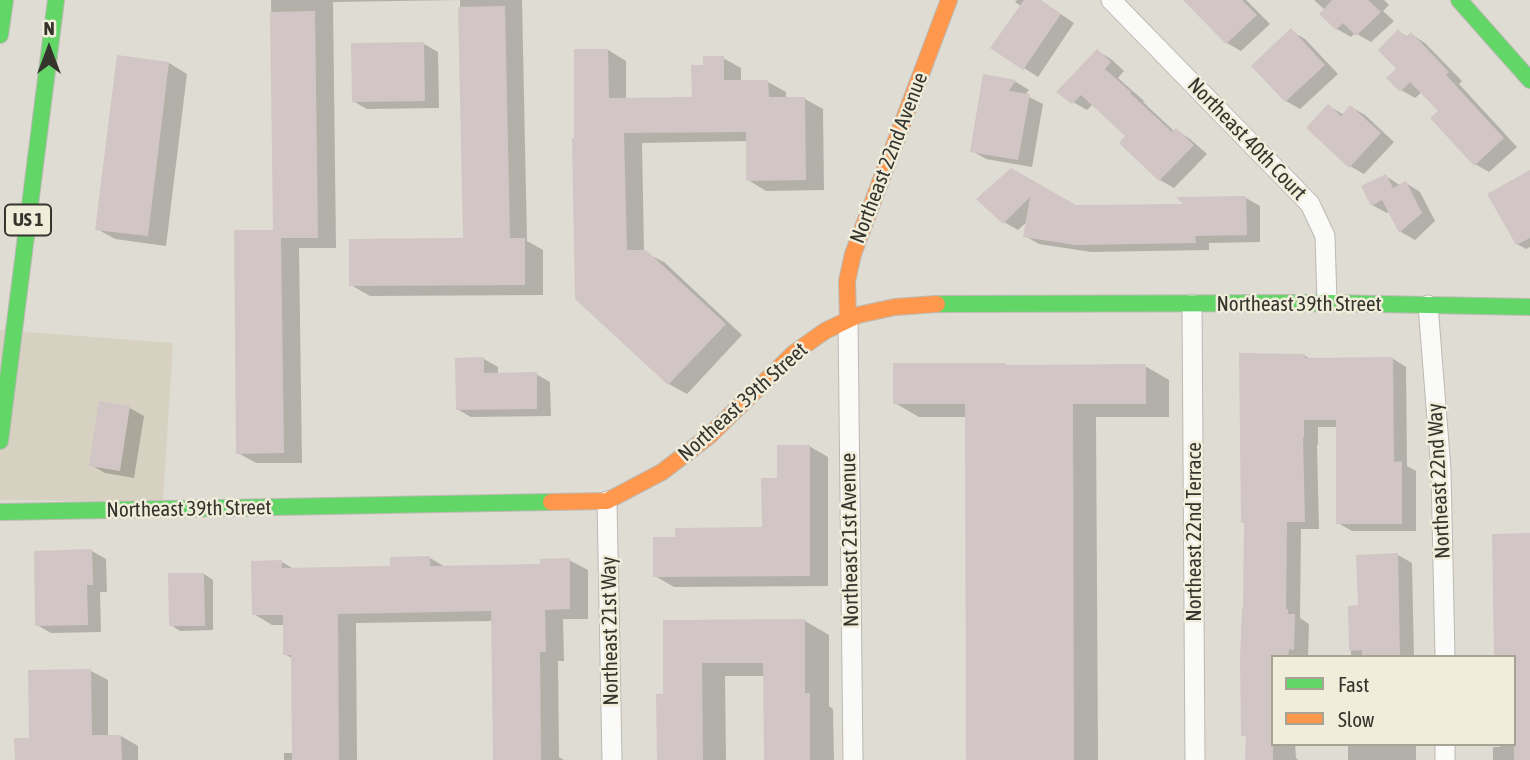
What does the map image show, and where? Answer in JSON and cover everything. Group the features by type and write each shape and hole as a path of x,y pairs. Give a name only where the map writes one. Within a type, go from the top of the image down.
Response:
{"street":[{"path":"0,35 5,0"},
{"name":"US 1","path":"0,441 57,0"},
{"name":"Northeast 22nd Avenue","path":"848,320 847,281 853,254 949,0"},
{"name":"Northeast 40th Court","path":"1111,0 1310,204 1325,236 1327,303"},
{"path":"1463,1 1530,80"},
{"name":"Northeast 39th Street","path":"0,512 607,501 662,472 682,458 709,436 794,353 825,331 858,315 895,307 946,303 1327,303 1530,307"},
{"name":"Northeast 22nd Terrace","path":"1192,304 1195,760"},
{"name":"Northeast 22nd Way","path":"1428,305 1441,470 1445,655"},
{"name":"Northeast 21st Avenue","path":"848,320 853,760"},
{"name":"Northeast 21st Way","path":"607,501 612,760"}],"shaded area":[{"path":"0,330 173,343 163,502 0,500"}],"building":[{"path":"1024,0 1041,0 1061,14 1023,70 990,48"},
{"path":"1183,0 1242,0 1257,15 1226,44"},
{"path":"1332,0 1368,0 1381,12 1356,36 1343,23 1336,30 1319,14"},
{"path":"505,6 510,238 525,238 525,285 349,286 349,239 463,238 458,7"},
{"path":"315,11 318,238 281,238 284,453 236,454 234,230 273,230 270,12"},
{"path":"1291,28 1325,65 1285,102 1251,66"},
{"path":"1398,29 1406,37 1411,32 1449,72 1446,75 1504,138 1474,166 1430,118 1438,111 1410,82 1400,92 1386,78 1396,69 1378,50"},
{"path":"424,42 425,101 352,102 351,43"},
{"path":"574,49 608,49 609,98 692,97 691,65 703,65 703,56 724,56 724,80 768,80 769,97 805,97 806,180 746,181 746,132 624,133 627,250 646,250 726,324 668,385 575,299 572,138"},
{"path":"1097,49 1111,62 1105,69 1172,132 1176,128 1194,145 1159,181 1119,143 1125,136 1081,95 1072,104 1056,92"},
{"path":"117,55 169,62 148,236 95,230"},
{"path":"983,74 1016,80 1009,91 1030,94 1018,160 970,152"},
{"path":"1328,104 1341,116 1350,105 1381,133 1349,168 1306,128"},
{"path":"1011,168 1076,205 1183,204 1176,197 1246,196 1247,235 1195,236 1196,243 1075,245 1023,237 1030,197 1003,224 976,199"},
{"path":"1530,170 1530,238 1516,245 1487,194"},
{"path":"1386,174 1393,188 1406,181 1422,213 1399,233 1382,200 1371,206 1361,186"},
{"path":"1239,353 1305,354 1305,358 1393,357 1394,462 1402,461 1402,524 1336,524 1336,420 1304,420 1305,522 1287,522 1286,609 1288,614 1295,614 1294,650 1289,649 1288,655 1271,655 1273,760 1245,760 1246,736 1241,736 1244,523 1241,523"},
{"path":"484,357 484,373 537,372 537,409 456,410 455,358"},
{"path":"893,363 1146,364 1146,404 1073,404 1074,760 966,760 965,404 893,404"},
{"path":"99,401 130,406 120,471 89,466"},
{"path":"777,445 810,445 810,576 653,577 653,537 675,537 675,528 762,527 761,478 777,478"},
{"path":"1530,533 1530,760 1514,760 1516,655 1494,655 1492,534"},
{"path":"92,549 93,585 87,585 88,625 35,626 34,551"},
{"path":"1398,553 1400,655 1362,655 1362,650 1349,651 1348,606 1358,605 1356,555"},
{"path":"430,556 430,566 540,564 540,559 570,558 570,609 545,610 546,652 540,652 541,760 493,760 491,611 338,614 339,760 292,760 291,655 283,655 283,615 252,615 251,561 282,560 282,568 390,566 390,557"},
{"path":"168,573 204,573 205,626 169,626"},
{"path":"805,619 805,693 810,693 810,760 764,760 763,663 702,663 703,760 657,760 656,694 663,694 663,620"},
{"path":"91,669 92,735 121,735 122,760 15,760 14,738 29,738 28,670"}],"traffic: fast":[{"path":"0,35 5,0"},
{"path":"0,441 56,0"},
{"path":"1459,0 1530,80"},
{"path":"937,304 1327,303 1530,307"},
{"path":"0,512 551,502"}],"traffic: slow":[{"path":"848,320 847,281 853,254 949,0"},
{"path":"551,502 607,501 662,472 709,436 794,353 825,331 858,315 895,307 937,304"}]}
